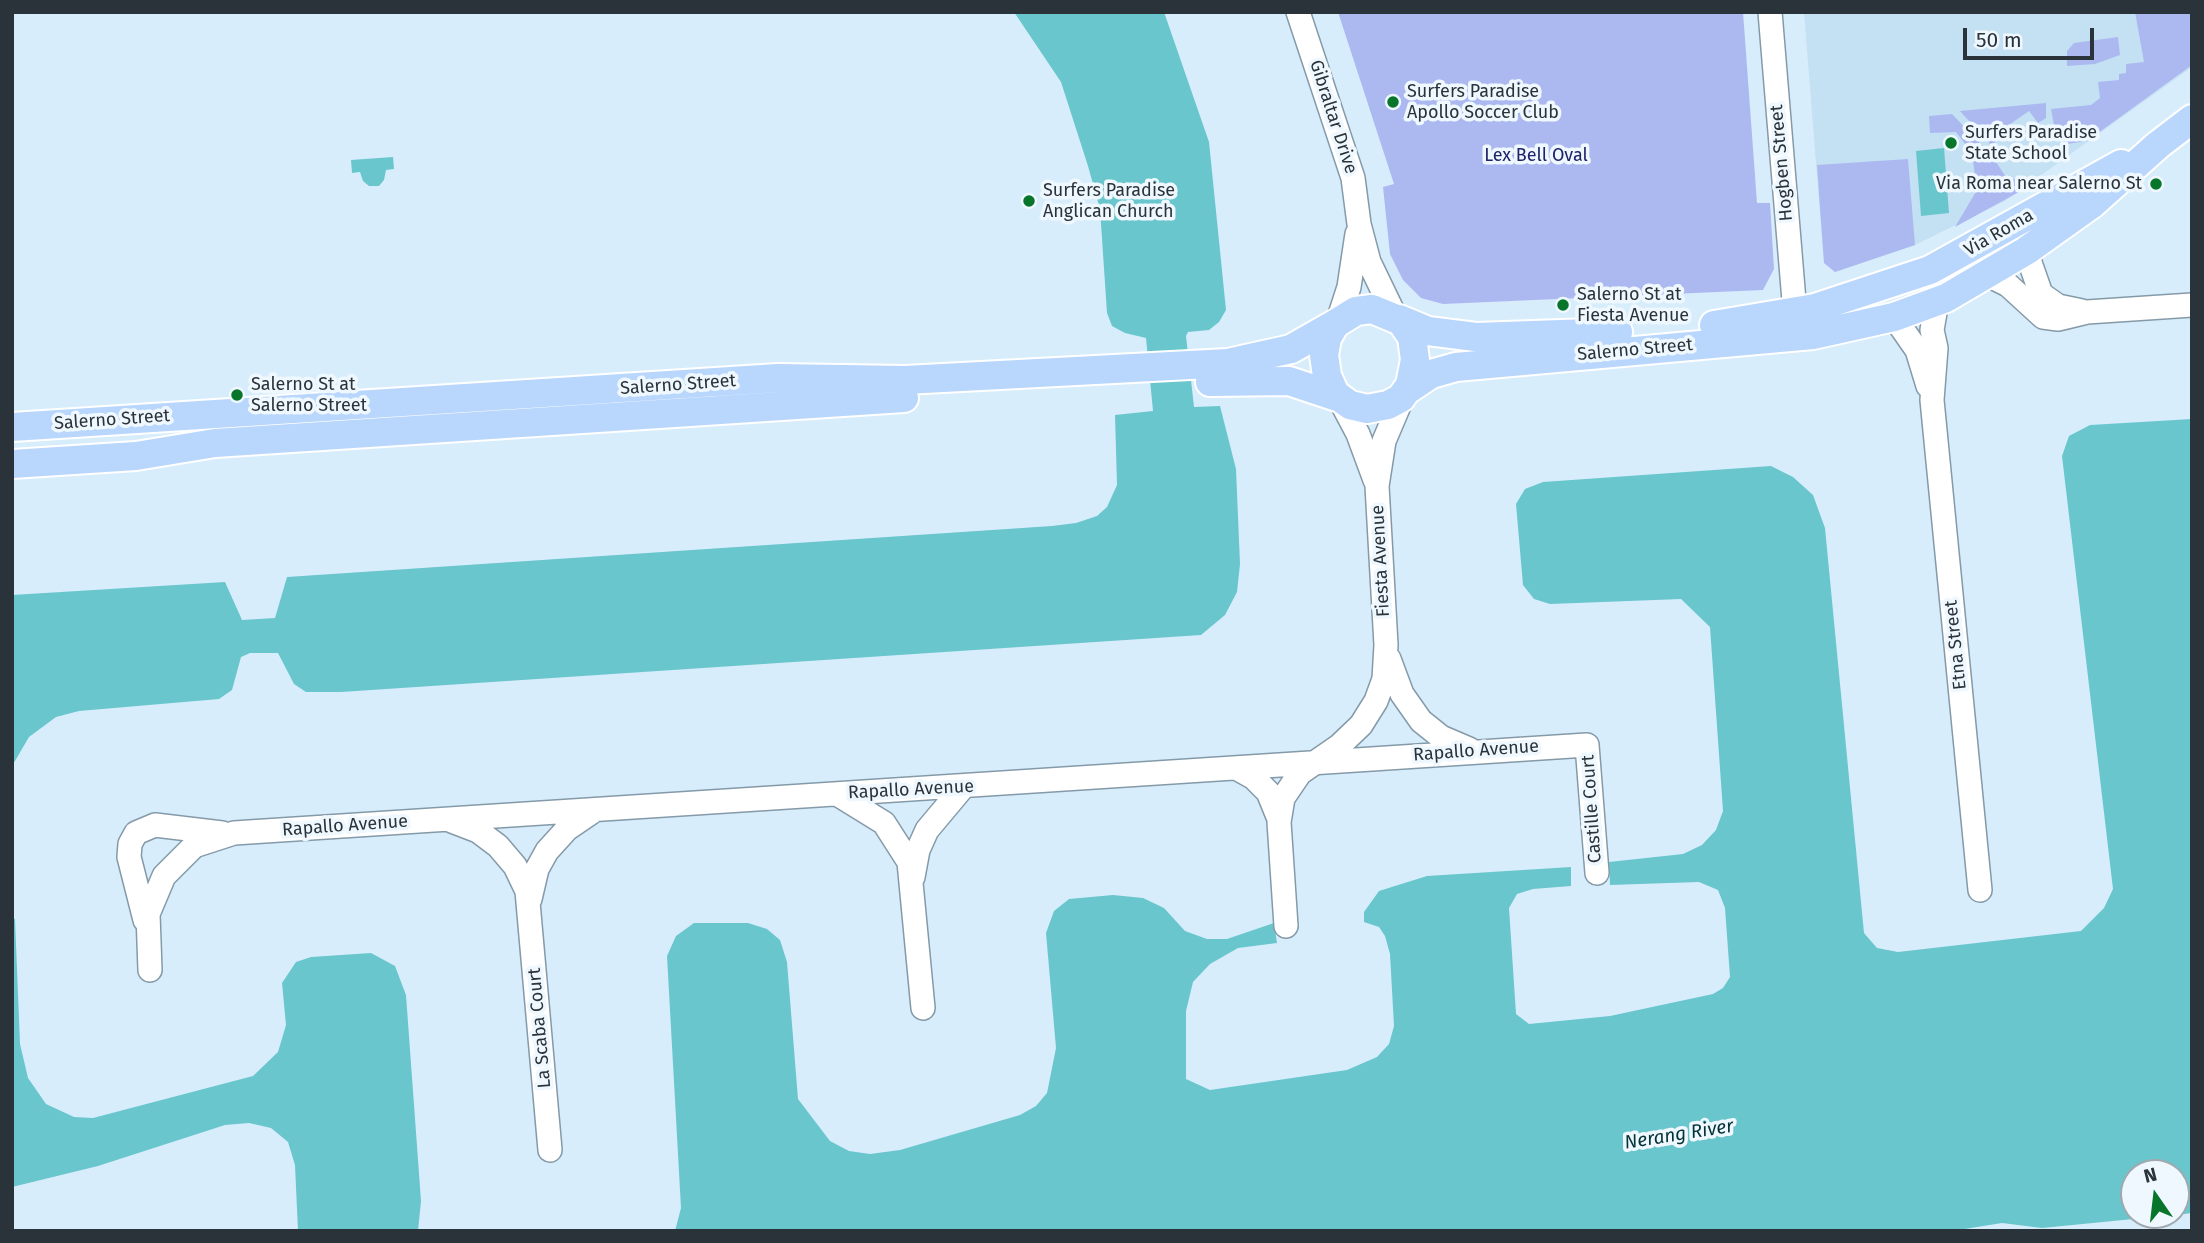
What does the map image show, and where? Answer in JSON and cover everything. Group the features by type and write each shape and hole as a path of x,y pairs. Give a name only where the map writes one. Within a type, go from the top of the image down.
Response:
{"main road":[{"name":"Via Roma","path":"1868,325 1937,301 2020,255 2118,183 2158,145 2192,119"},
{"name":"Via Roma","path":"1832,304 1930,270 2158,145"},
{"name":"Salerno Street","path":"1397,317 1428,331 1489,337 1688,328 1795,313 1832,304"},
{"path":"1365,309 1397,317 1409,332 1415,349 1415,368 1406,392 1388,405 1367,409 1338,397 1327,376 1324,355 1327,338 1337,323 1365,309"},
{"name":"Salerno Street","path":"1192,374 1282,352 1337,323"},
{"name":"Salerno Street","path":"1406,392 1431,374 1457,367 1813,335 1868,325"},
{"name":"Salerno Street","path":"12,464 136,456 182,447 963,387 1192,374 1289,381 1338,397"},
{"name":"Salerno Street","path":"12,427 767,379 869,381 963,387"},
{"path":"180,416 182,447"}],"street":[{"name":"Gibraltar Drive","path":"1298,12 1353,178 1359,224 1375,278 1397,317"},
{"name":"Hogben Street","path":"1770,12 1795,313"},
{"name":"Gibraltar Drive","path":"1337,323 1349,287 1359,224"},
{"path":"1974,248 2020,255 2041,294 2058,306 2087,312"},
{"path":"1988,275 2008,285 2043,317 2059,319 2087,312 2192,305"},
{"name":"Etna Street","path":"1937,301 1932,330 1936,348 1932,400 1980,890"},
{"name":"Etna Street","path":"1894,317 1917,350 1932,400"},
{"name":"Fiesta Avenue","path":"1279,822 1281,804 1288,787 1314,762 1350,737 1372,710 1384,679 1386,635 1377,486 1384,441 1406,392"},
{"name":"Fiesta Avenue","path":"1338,397 1358,434 1377,486"},
{"name":"Fiesta Avenue","path":"1386,635 1394,674 1413,711 1441,737 1476,751"},
{"name":"Rapallo Avenue","path":"150,970 147,930 129,857 130,844 135,835 155,825 234,833 1587,745"},
{"name":"Castille Court","path":"1587,745 1597,873"},
{"path":"1236,768 1254,778 1268,792 1275,805 1279,822 1286,926"},
{"path":"923,1008 913,880 916,857 927,830 963,787"},
{"path":"837,794 869,811 888,827 905,853 913,880"},
{"name":"La Scaba Court","path":"530,905 533,881 547,850 567,829 595,810"},
{"name":"La Scaba Court","path":"450,819 478,831 502,850 524,883 530,905 550,1150"},
{"name":"Rapallo Avenue","path":"147,930 153,896 173,864 201,842 234,833"}],"shaded area":[{"name":"Surfers Paradise State School","path":"1804,12 2192,12 2192,67 2005,201 1915,245 1835,272 1824,263"}],"green space":[{"name":"Lex Bell Oval","path":"1338,12 1743,12 1757,203 1770,203 1774,269 1763,290 1443,304 1421,298 1403,280 1390,254 1383,187 1394,184"},
{"path":"2135,12 2192,12 2192,65 2087,141 2067,144 2055,131 2051,109 2091,105 2100,98 2098,82 2119,80 2119,74 2126,73 2126,64 2144,62"},
{"path":"2118,37 2120,55 2095,64 2067,66 2067,51 2074,43"},
{"path":"2046,103 2046,118 2038,123 2029,111 1993,136 1996,142 1991,145 1960,111"},
{"path":"1952,114 1992,156 2006,177 2019,180 2028,187 1955,227 1977,190 1972,153 1956,132 1930,133 1929,116"},
{"path":"1908,159 1915,245 1835,272 1824,263 1817,165"}],"water":[{"path":"1014,12 1164,12 1209,142 1226,310 1219,322 1209,330 1188,332 1186,336 1194,407 1220,406 1236,469 1240,564 1237,592 1225,615 1201,635 341,692 306,692 294,684 278,653 250,653 241,657 232,690 219,699 79,711 56,717 29,737 12,766 12,595 225,582 242,620 275,618 287,577 1052,526 1076,523 1097,516 1107,507 1117,485 1115,415 1153,411 1146,338 1125,333 1112,326 1107,313 1100,209 1088,166 1061,82"},
{"path":"1944,148 1949,213 1921,216 1916,151"},
{"path":"393,157 394,169 386,170 384,180 379,186 369,186 363,181 360,172 352,173 351,160"},
{"name":"Nerang River","path":"2192,419 2192,1213 2190,1159 2120,1159 2120,1220 2042,1228 2002,1223 1952,1231 675,1231 681,1208 667,956 676,936 694,923 748,923 767,929 780,940 787,962 798,1099 830,1141 849,1151 870,1154 900,1150 1020,1115 1036,1106 1047,1093 1056,1048 1046,933 1054,911 1069,899 1113,895 1143,898 1164,908 1185,931 1207,939 1227,939 1274,923 1277,943 1238,948 1210,964 1193,982 1186,1011 1186,1079 1210,1090 1347,1070 1377,1057 1389,1044 1394,1026 1390,954 1385,936 1379,927 1364,922 1364,912 1379,891 1427,876 1571,867 1571,886 1533,889 1517,894 1509,908 1516,1014 1529,1024 1610,1016 1713,994 1723,988 1730,977 1725,908 1718,890 1699,882 1610,885 1609,862 1683,854 1702,845 1716,830 1723,811 1710,627 1681,599 1550,604 1534,599 1523,585 1516,504 1525,489 1543,482 1771,466 1793,477 1813,495 1825,528 1864,933 1877,948 1898,952 2081,931 2104,908 2113,889 2062,456 2069,436 2090,425"},
{"path":"12,918 15,919 20,1044 28,1078 46,1104 74,1117 93,1118 253,1076 278,1052 286,1025 282,983 296,962 311,957 371,953 395,966 406,995 421,1201 418,1231 298,1231 295,1165 288,1142 271,1128 249,1123 225,1125 98,1166 12,1187"}],"place":[{"name":"Surfers Paradise Apollo Soccer Club","path":"1393,102"},
{"name":"Surfers Paradise State School","path":"1951,143"},
{"name":"Via Roma near Salerno St","path":"2156,184"},
{"name":"Surfers Paradise Anglican Church","path":"1029,201"},
{"name":"Salerno St at Fiesta Avenue","path":"1563,305"},
{"name":"Salerno St at Salerno Street","path":"237,395"}]}
